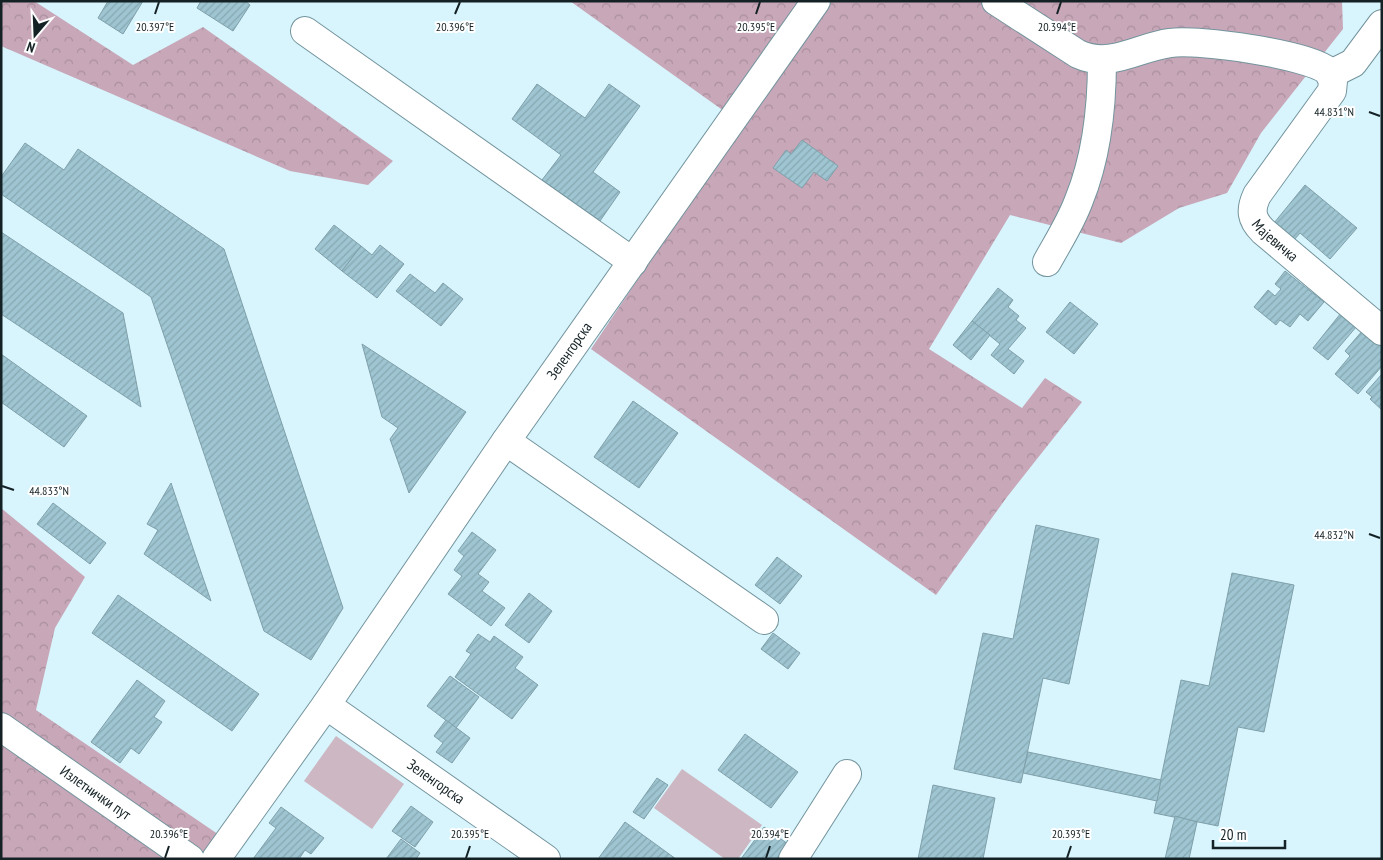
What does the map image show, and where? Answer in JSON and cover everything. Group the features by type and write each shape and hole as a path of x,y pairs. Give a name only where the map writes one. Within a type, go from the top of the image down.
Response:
{"street":[{"name":"Зеленгорска","path":"216,859 326,705 506,441 816,1"},
{"path":"996,1 1078,54 1102,60 1119,58 1168,43 1217,44 1315,64 1331,74 1353,62 1382,24"},
{"path":"305,31 633,262"},
{"path":"1047,262 1074,212 1089,170 1099,114 1102,60"},
{"name":"Мајевичка","path":"1331,74 1333,81 1332,91 1257,195 1252,205 1252,215 1263,231 1382,331"},
{"path":"506,441 764,620"},
{"name":"Зеленгорска","path":"326,705 546,859"},
{"name":"Излетнички пут","path":"1,727 190,859"},
{"path":"793,859 847,774"}],"green space":[{"path":"1,1 34,1 133,65 203,27 393,161 368,185 290,171 1,46"},
{"path":"570,1 1342,1 1343,29 1261,133 1227,193 1179,208 1121,243 1010,215 929,349 1022,408 1045,378 1082,402 1007,497 936,595 591,349 742,124"},
{"path":"1,508 85,577 55,628 36,710 228,841 216,859 1,859"}],"shaded area":[{"path":"336,736 404,784 372,829 304,781"},
{"path":"682,769 762,825 738,859 725,859 654,808"}],"building":[{"path":"108,1 143,1 123,34 98,18"},
{"path":"201,1 245,1 250,5 233,31 197,8"},
{"path":"537,84 585,118 609,84 640,106 593,172 620,192 600,221 542,180 561,155 512,119"},
{"path":"802,140 838,166 827,181 814,172 802,188 773,168 786,150 791,154"},
{"path":"25,143 64,170 78,149 224,249 343,608 311,660 264,631 151,297 1,194 1,177"},
{"path":"1305,185 1357,228 1330,259 1300,233 1294,240 1274,223"},
{"path":"334,225 361,246 342,271 315,249"},
{"path":"1,232 123,313 141,407 1,314"},
{"path":"380,245 404,264 377,298 342,271 361,246 372,255"},
{"path":"1285,271 1324,302 1308,321 1300,314 1290,327 1280,320 1276,325 1254,307 1268,290 1275,296 1281,289 1275,284"},
{"path":"410,274 435,293 443,283 463,299 441,326 396,291"},
{"path":"998,288 1013,300 1008,307 1019,316 1016,320 1026,328 1008,349 1024,361 1014,374 991,355 1000,344 972,321"},
{"path":"1070,302 1098,324 1074,354 1046,332"},
{"path":"1341,313 1357,326 1328,360 1313,348"},
{"path":"972,321 990,335 971,360 953,345"},
{"path":"1363,330 1382,345 1382,366 1358,394 1335,374 1350,356 1345,351"},
{"path":"362,344 466,412 409,493 390,439 398,428 382,417"},
{"path":"1,354 87,416 64,447 1,402"},
{"path":"1382,374 1382,410 1370,399 1372,397 1366,392"},
{"path":"633,401 678,433 639,488 594,457"},
{"path":"171,483 211,601 144,554 158,530 147,524"},
{"path":"53,503 106,543 90,564 37,524"},
{"path":"1036,525 1099,539 1069,684 1043,678 1021,783 954,769 983,633 1013,639"},
{"path":"472,532 496,550 478,574 489,582 482,591 505,608 491,626 448,594 462,576 454,570 464,556 458,551"},
{"path":"777,557 802,576 780,604 755,585"},
{"path":"1232,573 1294,585 1264,732 1238,727 1218,826 1154,813 1181,680 1209,686"},
{"path":"529,593 552,611 529,643 505,625"},
{"path":"118,595 259,694 232,731 92,633"},
{"path":"773,633 800,653 788,669 761,649"},
{"path":"478,634 490,642 494,636 523,657 515,668 538,685 512,719 455,677 471,654 466,651"},
{"path":"450,676 479,697 456,728 427,706"},
{"path":"137,680 165,701 154,717 162,722 139,754 131,748 120,763 91,742"},
{"path":"446,720 470,738 452,763 436,752 443,743 434,736"},
{"path":"745,734 798,772 771,808 718,770"},
{"path":"1028,752 1161,780 1157,801 1023,773"},
{"path":"657,778 668,785 644,819 633,812"},
{"path":"933,785 995,798 983,859 918,859"},
{"path":"411,806 433,822 415,847 392,831"},
{"path":"281,807 324,838 311,854 305,850 299,859 253,859 276,828 269,823"},
{"path":"1175,816 1197,822 1189,859 1165,859"},
{"path":"625,822 676,859 598,859"},
{"path":"764,827 788,844 777,859 741,859"},
{"path":"401,839 420,853 416,859 386,859"}]}
